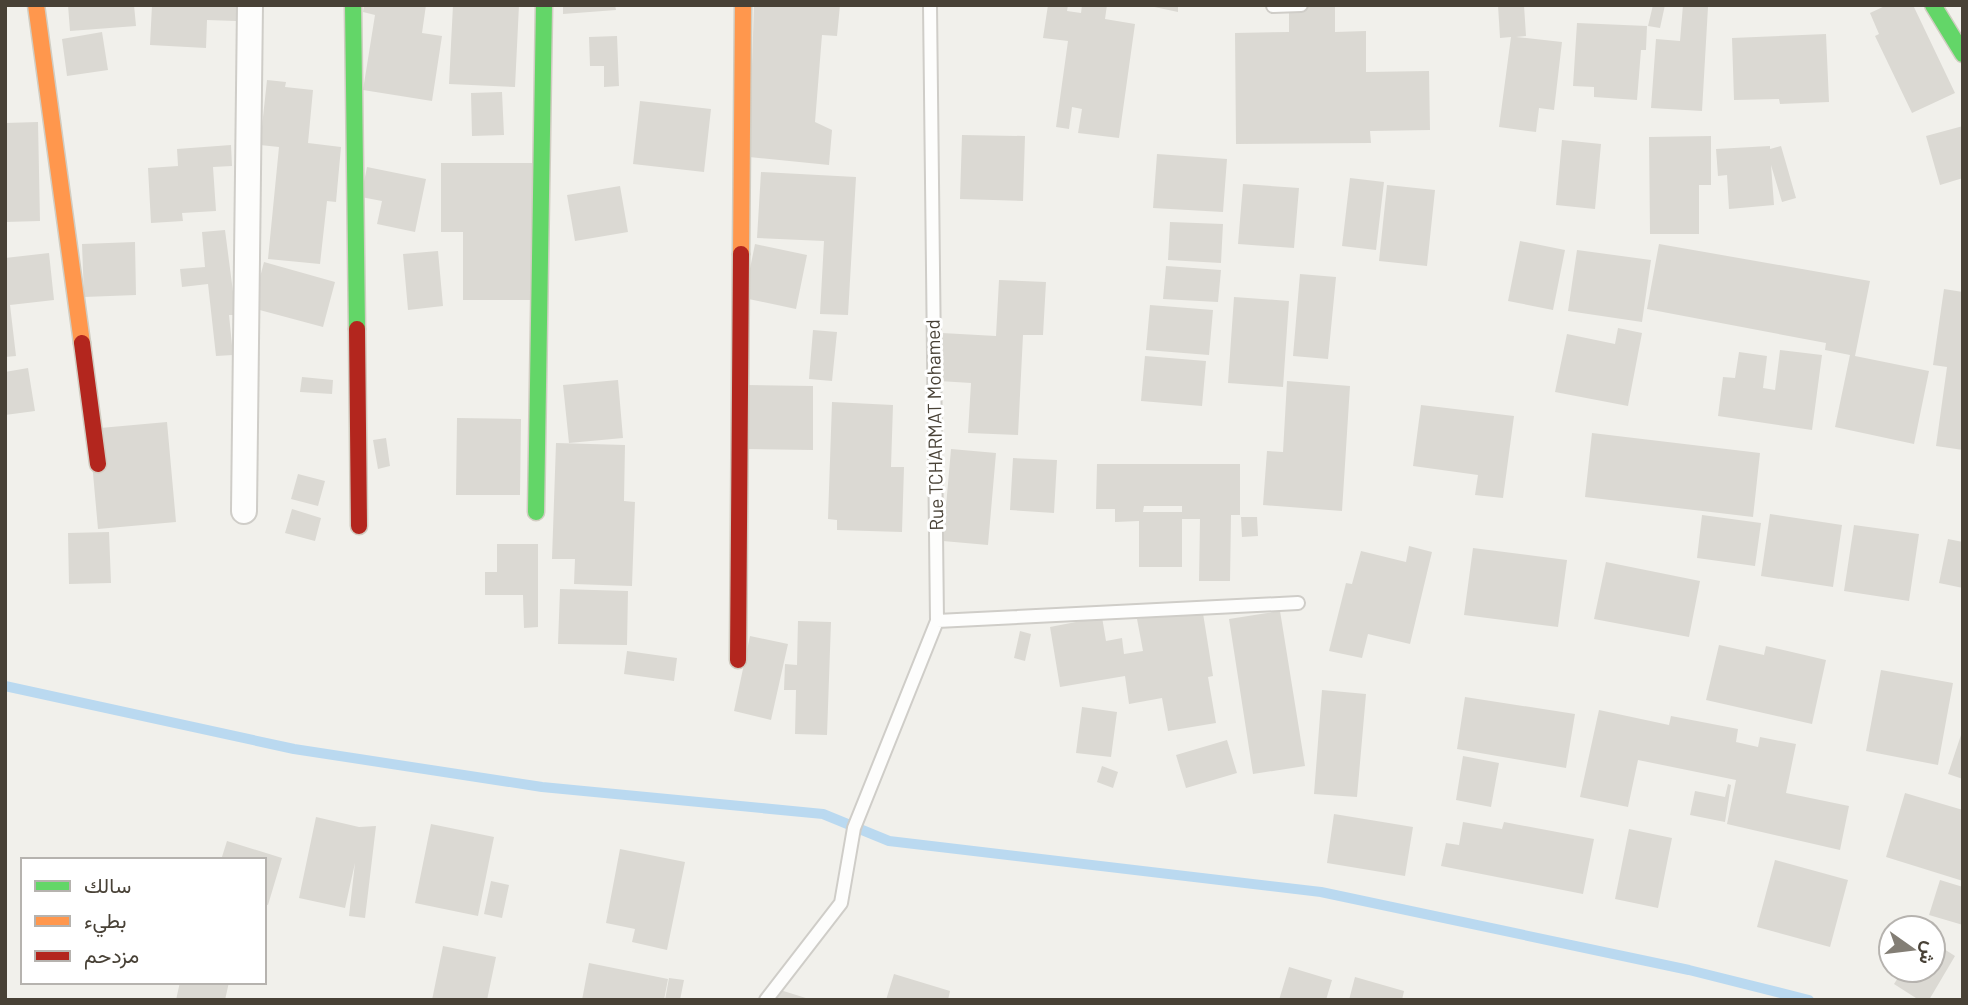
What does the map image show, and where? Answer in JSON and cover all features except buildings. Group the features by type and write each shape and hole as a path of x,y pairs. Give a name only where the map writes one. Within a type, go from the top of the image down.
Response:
{"street":[{"path":"36,5 98,464"},
{"path":"244,511 250,5"},
{"path":"353,5 359,526"},
{"path":"536,512 544,5"},
{"path":"738,660 743,5"},
{"path":"1933,5 1963,54"}],"lane":[{"name":"Rue TCHARMAT Mohamed","path":"766,1000 841,903 854,828 937,621 930,5"},
{"path":"1273,6 1301,5"},
{"path":"937,621 1298,603"}],"waterway":[{"path":"5,686 294,749 542,787 823,814 889,841 1321,892 1689,970 1809,1000"}],"traffic: fast":[{"path":"353,5 357,329"},
{"path":"536,512 544,5"},
{"path":"1933,5 1963,54"}],"traffic: slow":[{"path":"36,5 82,343"},
{"path":"741,254 743,5"}],"traffic: jam":[{"path":"738,660 741,254"},
{"path":"357,329 359,526"},
{"path":"82,343 98,464"}]}
